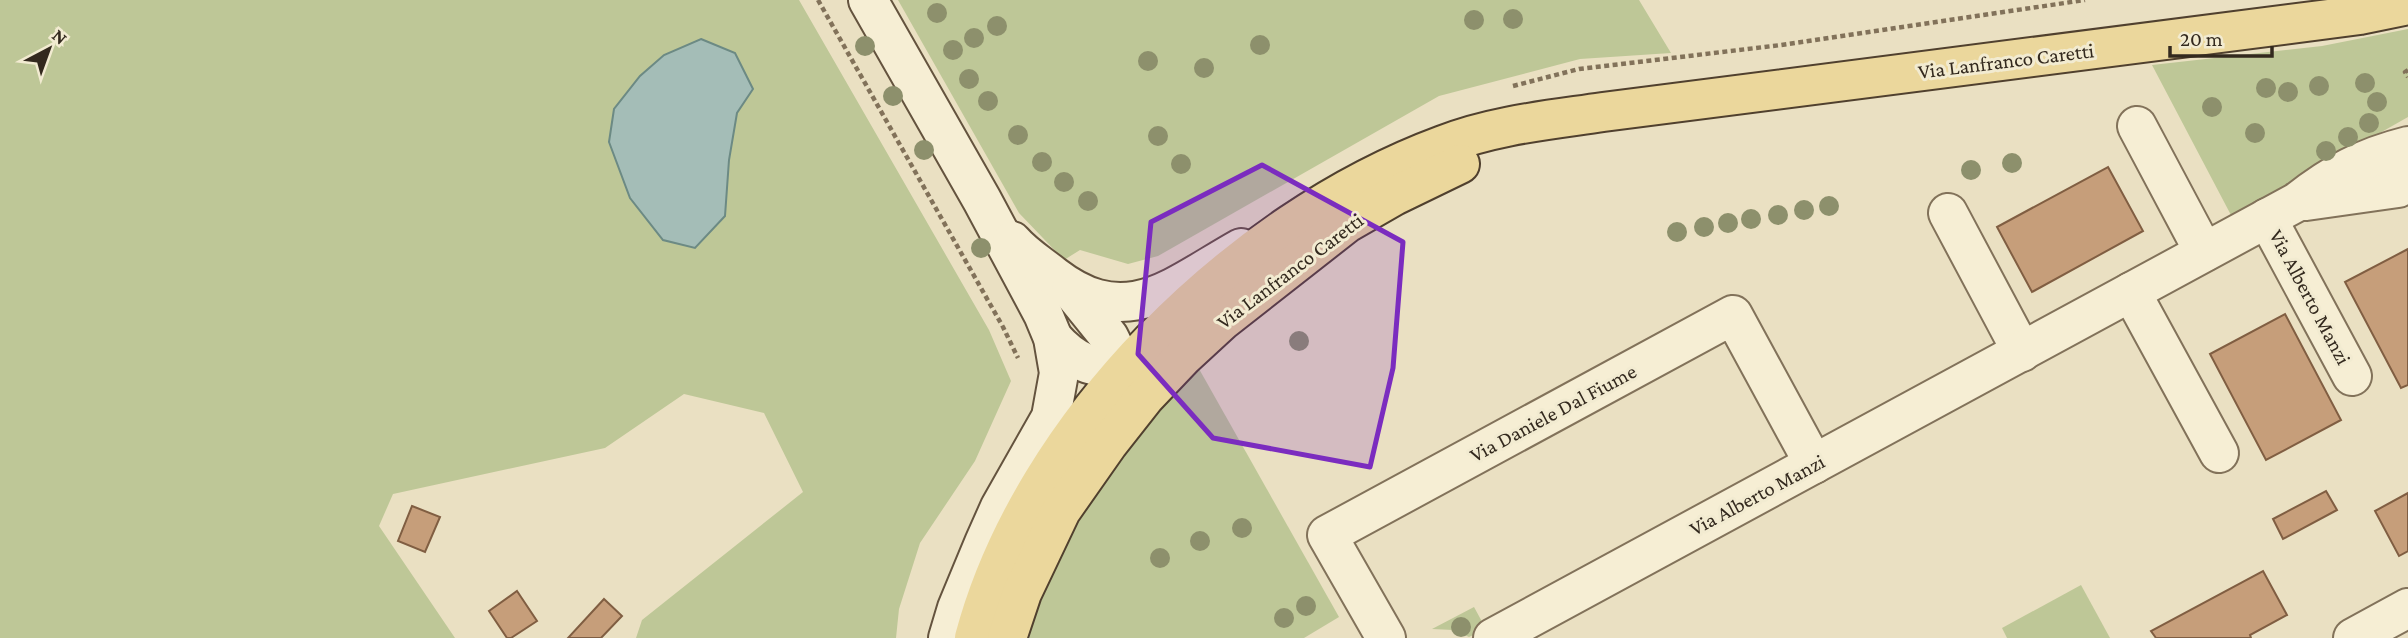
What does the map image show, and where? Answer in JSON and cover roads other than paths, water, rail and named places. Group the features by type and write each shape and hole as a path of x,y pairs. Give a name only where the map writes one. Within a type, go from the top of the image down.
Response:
{"main road":[{"name":"Via Lanfranco Caretti","path":"1007,638 1022,593 1061,510 1108,444 1137,382 1148,345 1201,293 1313,208 1354,184 1443,144 1493,128 2360,15 2408,5"},
{"name":"Via Lanfranco Caretti","path":"974,638 993,578 1035,492 1073,436 1137,382 1222,321 1347,223 1440,172 1497,148 1603,112"}],"street":[{"path":"868,0 982,200 1043,314 1053,338 1059,373 1051,417 1000,507 957,608 948,638"},
{"path":"2137,125 2204,252"},
{"name":"Via Alberto Manzi","path":"1493,638 2282,210 2317,186 2372,155 2408,146"},
{"name":"Via Alberto Manzi","path":"2282,210 2398,188 2408,176"},
{"path":"982,200 1017,247 1066,285 1084,304 1110,337 1137,382"},
{"path":"1066,285 1107,303 1140,301 1165,292 1313,208"},
{"name":"Via Alberto Manzi","path":"2282,210 2352,376"},
{"path":"1948,213 2022,352"},
{"path":"2132,292 2219,453"},
{"name":"Via Daniele Dal Fiume","path":"1385,638 1328,535 1733,315 1814,464"},
{"path":"1053,338 1065,352 1079,361 1137,382"},
{"path":"2353,638 2408,608"}],"water":[{"path":"701,39 735,53 753,89 737,113 729,160 725,216 695,248 663,240 630,198 609,142 614,109 640,76 664,55"}]}
